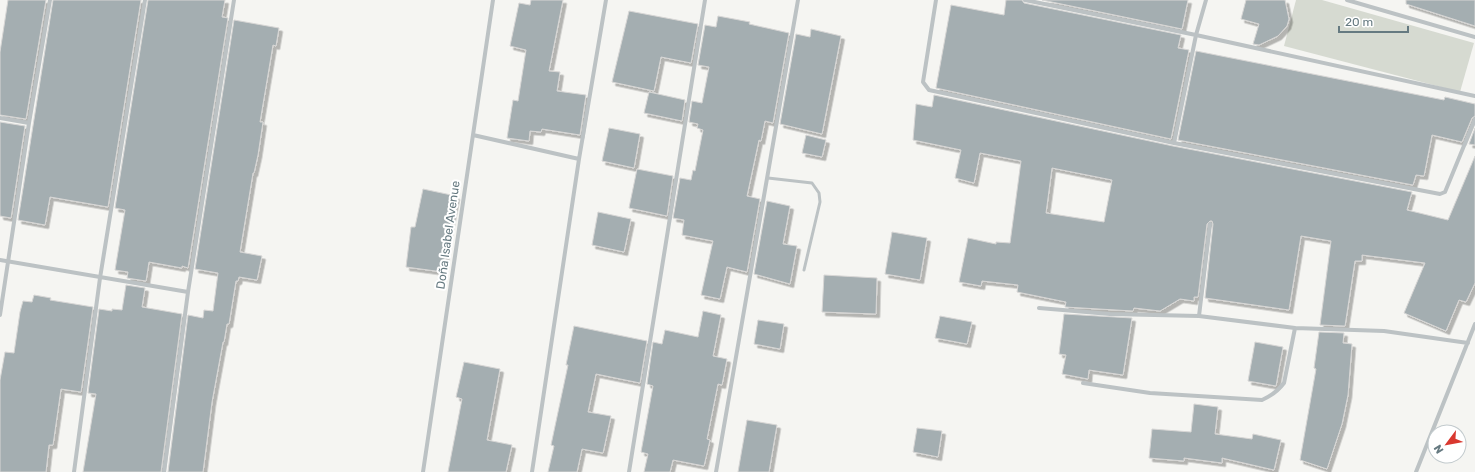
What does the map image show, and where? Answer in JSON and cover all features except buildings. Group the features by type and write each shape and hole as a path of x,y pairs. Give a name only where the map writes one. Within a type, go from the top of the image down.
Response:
{"street":[{"path":"0,314 29,123 50,0"},
{"path":"74,472 100,278 145,0"},
{"path":"164,472 188,292 234,0"},
{"name":"Doña Isabel Avenue","path":"423,472 494,0"},
{"path":"532,472 579,159 606,0"},
{"path":"629,472 705,0"},
{"path":"716,472 798,0"},
{"path":"936,0 923,82 929,90 1174,143 1440,194 1445,192 1475,119"},
{"path":"1025,0 1196,35 1475,96"},
{"path":"1174,143 1196,35 1206,0"},
{"path":"1347,0 1475,37"},
{"path":"0,118 29,123"},
{"path":"473,136 579,159"},
{"path":"1199,316 1210,224"},
{"path":"0,260 188,292"},
{"path":"1039,308 1110,314 1199,316 1295,328 1384,331 1468,343"},
{"path":"1416,472 1475,324"},
{"path":"1083,383 1150,393 1262,400 1280,389 1284,384 1295,328"}],"lane":[{"path":"768,178 812,183 819,193 820,202 804,270"}],"shaded area":[{"path":"1296,0 1322,0 1474,43 1460,92 1284,46"}]}
